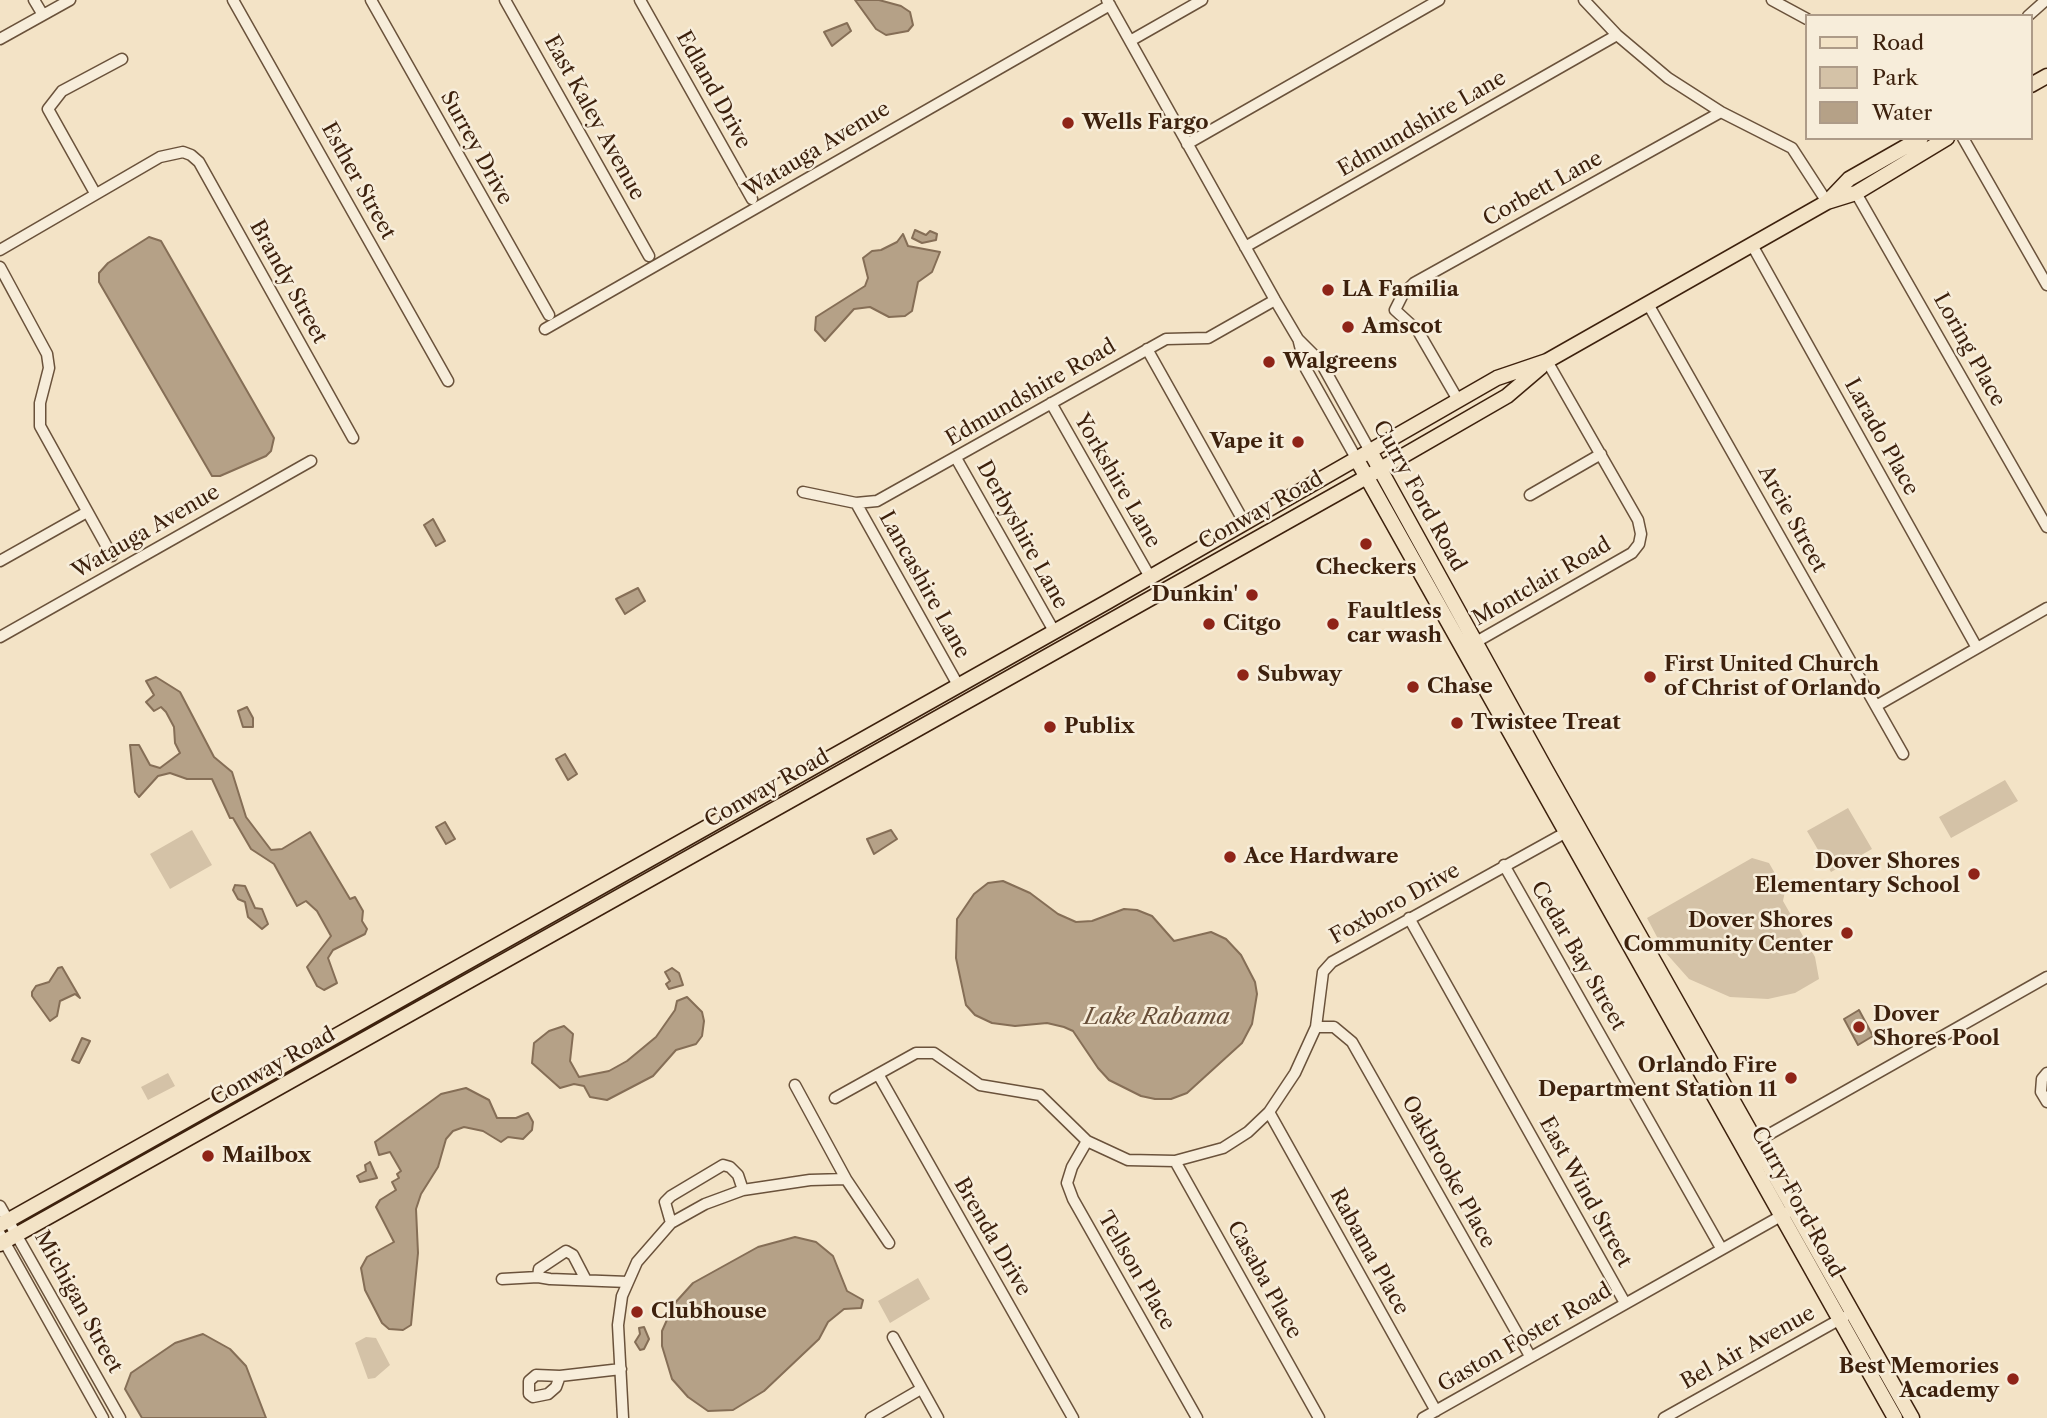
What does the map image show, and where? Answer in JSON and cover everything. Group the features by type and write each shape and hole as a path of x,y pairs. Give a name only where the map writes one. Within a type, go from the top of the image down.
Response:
{"main road":[{"name":"Conway Road","path":"1827,202 1849,179 1918,140"},
{"name":"Conway Road","path":"4,1222 1107,602 1497,378 1547,361 1827,202 1856,192 1944,140"},
{"name":"Conway Road","path":"5,1239 433,1002 1367,476 1507,396 1547,361"},
{"name":"Curry Ford Road","path":"1370,451 1489,681 1846,1316 1896,1410 1912,1418"},
{"name":"Curry Ford Road","path":"1356,458 1470,646"},
{"path":"1064,645 1076,626 1107,602"},
{"path":"1030,665 1045,648 1054,631"},
{"path":"859,761 893,729 900,718"},
{"path":"433,1002 461,978 471,960"}],"street":[{"path":"34,0 43,15"},
{"path":"0,39 69,0"},
{"name":"Esther Street","path":"233,0 449,381"},
{"name":"Surrey Drive","path":"371,0 548,315"},
{"name":"East Kaley Avenue","path":"505,0 649,256"},
{"name":"Edland Drive","path":"640,0 752,199"},
{"path":"1130,41 1202,0"},
{"path":"1187,144 1439,0"},
{"path":"1584,0 1617,35 1668,78 1721,112 1792,148 1827,202"},
{"path":"1772,0 1806,18"},
{"path":"2030,14 2046,0"},
{"name":"Curry Ford Road","path":"1108,3 1275,300 1298,339 1320,361 1370,451"},
{"name":"Watauga Avenue","path":"545,329 831,167 891,128 1108,3"},
{"name":"Edmundshire Lane","path":"1245,247 1617,35"},
{"path":"0,250 96,193 48,109 62,91 122,59"},
{"name":"Corbett Lane","path":"1458,400 1418,331 1395,310 1402,293 1414,283 1721,112"},
{"path":"1965,140 2047,285"},
{"name":"Brandy Street","path":"96,193 159,157 183,152 199,162 353,438"},
{"name":"Loring Place","path":"1856,192 2047,527"},
{"name":"Larado Place","path":"1752,245 1977,648"},
{"path":"0,267 47,354 49,368 40,403 40,426 112,556"},
{"name":"Edmundshire Road","path":"803,492 856,503 877,501 1166,339 1208,338 1275,300"},
{"name":"Arcie Street","path":"1648,304 1903,754"},
{"name":"Curry Ford Road","path":"1298,339 1306,369 1356,458"},
{"path":"1147,349 1244,522"},
{"name":"Montclair Road","path":"1470,646 1632,553 1639,544 1641,534 1638,520 1547,361"},
{"name":"Yorkshire Lane","path":"1051,403 1150,577"},
{"path":"1530,495 1601,454"},
{"name":"Derbyshire Lane","path":"956,458 1054,631"},
{"name":"Watauga Avenue","path":"0,637 312,461"},
{"name":"Lancashire Lane","path":"856,503 958,685"},
{"path":"1,558 87,512"},
{"path":"1876,706 2047,608"},
{"path":"736,810 747,825"},
{"name":"Foxboro Drive","path":"835,1098 916,1053 934,1053 980,1085 1040,1095 1087,1141 1128,1160 1175,1161 1223,1148 1248,1132 1269,1112 1294,1073 1316,1027 1323,972 1332,962 1571,829"},
{"name":"Cedar Bay Street","path":"1504,865 1721,1248"},
{"name":"East Wind Street","path":"1409,918 1625,1303"},
{"path":"1750,1145 2047,977"},
{"name":"Oakbrooke Place","path":"1316,1027 1334,1027 1352,1042 1530,1356"},
{"path":"2047,1073 2042,1079 2041,1092 2047,1102"},
{"name":"Brenda Drive","path":"878,1074 1073,1418"},
{"path":"262,1077 264,1096"},
{"path":"796,1085 846,1179 890,1243"},
{"name":"Rabama Place","path":"1269,1112 1436,1411"},
{"name":"Tellson Place","path":"1087,1141 1072,1167 1067,1183 1073,1199 1196,1418"},
{"name":"Casaba Place","path":"1175,1161 1319,1418"},
{"path":"671,1223 665,1202 723,1166 730,1167 738,1175 743,1190"},
{"path":"624,1418 618,1325 622,1296 637,1262 671,1223 705,1203 743,1190 810,1180 846,1179"},
{"name":"Michigan Street","path":"0,1206 5,1239 103,1418"},
{"name":"Gaston Foster Road","path":"1423,1418 1787,1212"},
{"name":"Michigan Street","path":"5,1239 120,1418"},
{"path":"538,1277 539,1269 566,1251 573,1255 586,1280"},
{"path":"502,1279 538,1277 628,1282"},
{"name":"Bel Air Avenue","path":"1664,1418 1846,1316"},
{"path":"893,1337 938,1418"},
{"path":"560,1376 621,1369"},
{"path":"871,1418 921,1388"}],"green space":[{"path":"2005,780 2018,801 1951,838 1939,817"},
{"path":"1848,808 1872,849 1831,872 1807,831"},
{"path":"192,830 212,865 170,889 150,854"},
{"path":"1752,858 1769,863 1785,891 1783,901 1815,957 1819,979 1795,993 1768,999 1730,997 1689,979 1665,952 1647,918"},
{"path":"168,1073 175,1086 148,1100 141,1087"},
{"path":"918,1278 930,1299 890,1323 878,1301"},
{"path":"366,1337 376,1338 390,1365 375,1378 368,1379 355,1343"}],"water":[{"path":"855,0 879,0 901,6 910,12 913,25 908,31 886,35 876,29"},
{"path":"847,23 851,31 832,46 824,32"},
{"path":"915,230 926,235 930,231 937,234 936,240 922,243 912,238"},
{"path":"903,234 908,246 940,252 932,272 918,282 912,311 905,316 889,317 870,307 854,309 825,341 815,330 816,317 865,286 868,278 863,258 872,251 881,250 897,242"},
{"path":"149,237 161,241 274,438 271,451 266,456 220,476 212,476 99,282 99,273 108,263"},
{"path":"433,519 445,541 436,546 424,525"},
{"path":"638,588 645,601 625,614 616,599"},
{"path":"156,677 180,692 214,757 232,772 246,817 271,850 282,849 310,832 350,899 355,897 363,911 362,921 367,929 365,934 333,950 328,958 337,983 324,990 317,986 307,967 331,936 317,911 306,901 297,906 274,864 251,849 233,818 230,818 212,779 187,779 170,773 158,776 139,797 135,792 130,745 139,745 150,765 160,768 180,753 175,743 174,727 166,712 161,707 154,711 146,702 154,695 146,681"},
{"path":"247,707 253,718 253,727 243,727 238,711"},
{"path":"565,754 577,774 568,780 556,759"},
{"path":"445,822 455,839 446,844 436,827"},
{"path":"891,830 897,839 874,854 867,839"},
{"name":"Lake Rabama","path":"1003,881 1030,893 1058,914 1076,922 1092,921 1124,909 1137,910 1152,916 1174,941 1211,932 1226,939 1241,955 1255,982 1257,994 1252,1024 1242,1043 1187,1093 1171,1099 1155,1099 1141,1096 1109,1080 1073,1031 1047,1023 1015,1026 992,1023 975,1015 966,1005 956,958 957,919 974,894 988,883"},
{"path":"235,885 245,886 255,908 262,909 268,924 262,929 248,917 245,902 238,899 233,890"},
{"path":"62,967 80,998 75,994 60,1001 57,1016 50,1021 32,996 32,992 36,986 49,982 58,968"},
{"path":"672,968 679,973 683,985 669,989 666,984 670,981 665,972"},
{"path":"687,997 702,1012 704,1021 702,1036 696,1044 676,1050 653,1076 607,1100 590,1097 584,1086 574,1084 560,1088 532,1063 534,1043 549,1031 564,1026 573,1034 570,1061 579,1077 609,1071 627,1061 656,1037 675,1010 677,1001"},
{"name":"Dover Shores Pool","path":"1859,1010 1873,1036 1858,1045 1844,1019"},
{"path":"82,1038 90,1041 79,1063 72,1060"},
{"path":"466,1088 489,1100 497,1118 516,1118 528,1113 533,1122 532,1130 523,1139 508,1137 501,1142 483,1131 464,1127 453,1131 446,1139 438,1167 421,1194 416,1209 418,1253 411,1325 403,1330 389,1329 382,1323 365,1290 361,1268 367,1257 394,1242 376,1207 380,1200 396,1190 392,1182 399,1178 397,1174 401,1171 390,1152 379,1155 375,1142 441,1094"},
{"path":"370,1162 377,1178 360,1182 357,1176 366,1171 365,1165"},
{"path":"795,1237 816,1242 833,1256 847,1291 863,1300 861,1308 844,1309 828,1322 819,1339 764,1391 733,1410 708,1411 688,1397 672,1379 662,1346 662,1331 674,1304 693,1283 758,1247"},
{"path":"644,1327 649,1339 644,1349 640,1350 635,1342 640,1334 639,1328"},
{"path":"203,1334 230,1349 246,1366 266,1418 142,1418 125,1389 131,1373 175,1343"}],"place":[{"name":"Wells Fargo","path":"1068,123"},
{"name":"LA Familia","path":"1328,290"},
{"name":"Amscot","path":"1348,327"},
{"name":"Walgreens","path":"1269,362"},
{"name":"Vape it","path":"1298,442"},
{"name":"Checkers","path":"1366,544"},
{"name":"Dunkin'","path":"1252,595"},
{"name":"Citgo","path":"1209,624"},
{"name":"Faultless car wash","path":"1333,624"},
{"name":"Subway","path":"1243,675"},
{"name":"First United Church of Christ of Orlando","path":"1650,677"},
{"name":"Chase","path":"1413,687"},
{"name":"Twistee Treat","path":"1457,723"},
{"name":"Publix","path":"1050,727"},
{"name":"Ace Hardware","path":"1230,857"},
{"name":"Dover Shores Elementary School","path":"1974,874"},
{"name":"Dover Shores Community Center","path":"1847,933"},
{"name":"Dover Shores Pool","path":"1859,1027"},
{"name":"Orlando Fire Department Station 11","path":"1791,1078"},
{"name":"Mailbox","path":"208,1156"},
{"name":"Clubhouse","path":"637,1312"},
{"name":"Best Memories Academy","path":"2013,1379"}]}
